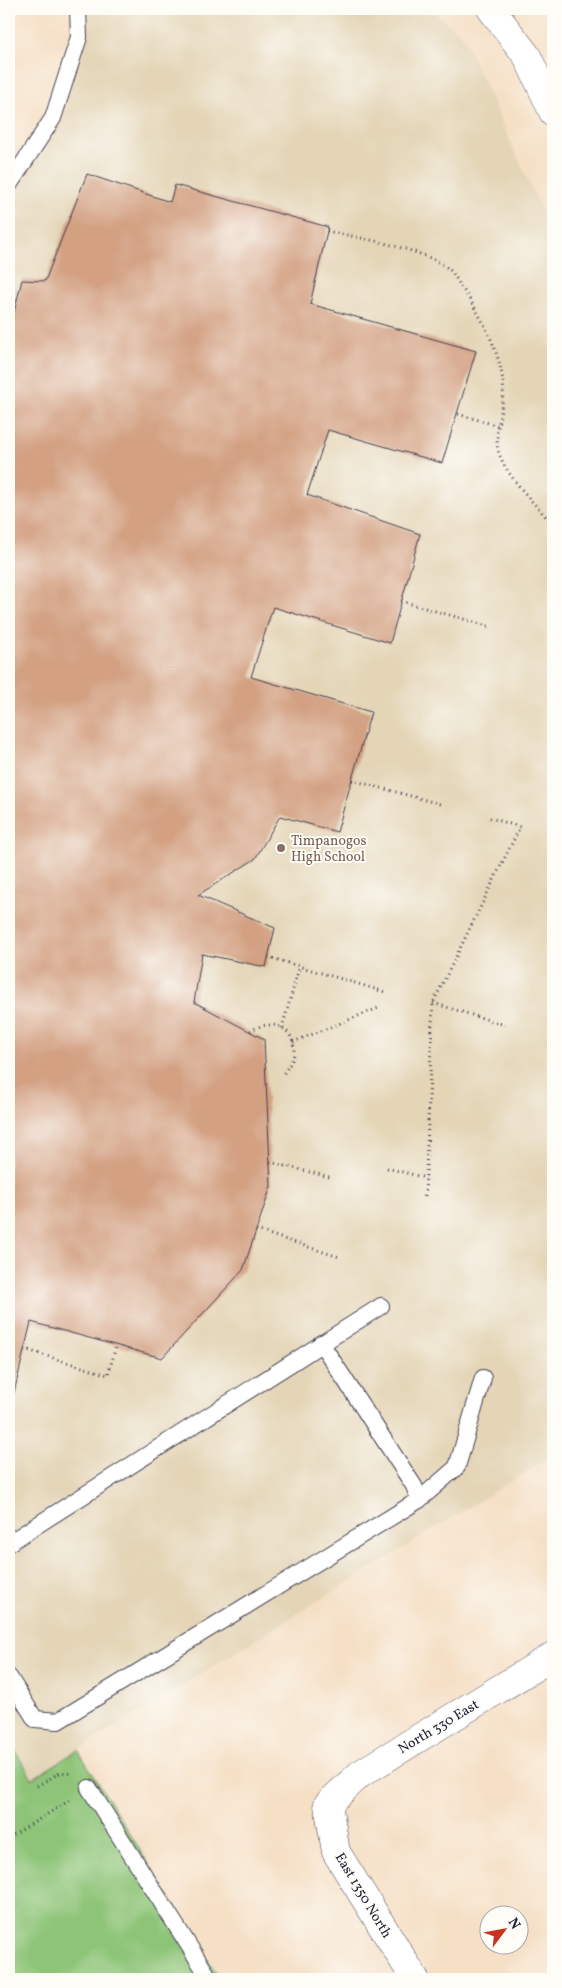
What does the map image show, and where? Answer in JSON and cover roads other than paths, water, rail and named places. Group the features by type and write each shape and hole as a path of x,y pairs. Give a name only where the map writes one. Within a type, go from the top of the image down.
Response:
{"street":[{"path":"491,9 527,56 553,112"},
{"name":"North 330 East","path":"328,1804 360,1774 553,1656"},
{"name":"East 1350 North","path":"328,1804 336,1852 415,1979"}],"lane":[{"path":"9,185 53,118 79,37 78,9"},
{"path":"9,1542 380,1306"},
{"path":"321,1344 414,1486 419,1500"},
{"path":"9,1677 35,1719 58,1721 419,1500 457,1467 482,1378"},
{"path":"89,1788 210,1979"}],"place":[{"name":"Timpanogos High School","path":"281,848"}]}
